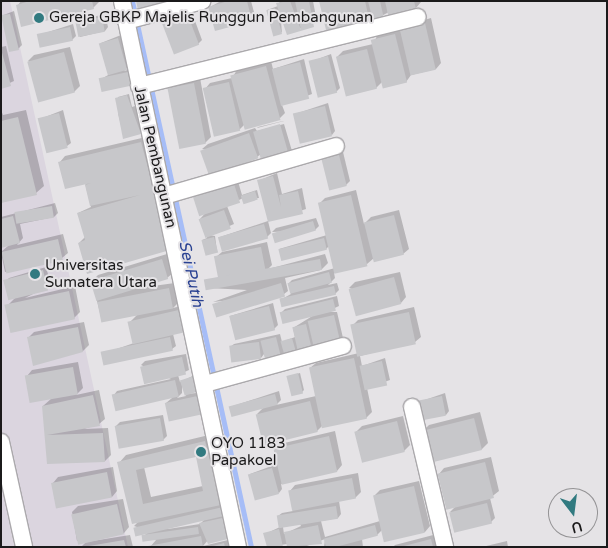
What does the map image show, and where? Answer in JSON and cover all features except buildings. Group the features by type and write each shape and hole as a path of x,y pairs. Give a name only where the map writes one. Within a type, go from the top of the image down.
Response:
{"street":[{"name":"Jalan Pembangunan","path":"122,1 134,19 145,85 210,382 238,547"},
{"path":"134,19 202,1"},
{"path":"145,85 418,17"},
{"path":"169,194 336,146"},
{"path":"210,382 343,346"},
{"path":"412,407 445,547"},
{"path":"1,442 24,547"}],"shaded area":[{"name":"Universitas Sumatera Utara","path":"1,1 10,1 128,547 1,547"}],"waterway":[{"name":"Sei Putih","path":"132,1 251,547"}],"place":[{"name":"Gereja GBKP Majelis Runggun Pembangunan","path":"39,18"},
{"name":"Universitas Sumatera Utara","path":"35,274"},
{"name":"OYO 1183 Papakoel","path":"201,452"}]}
